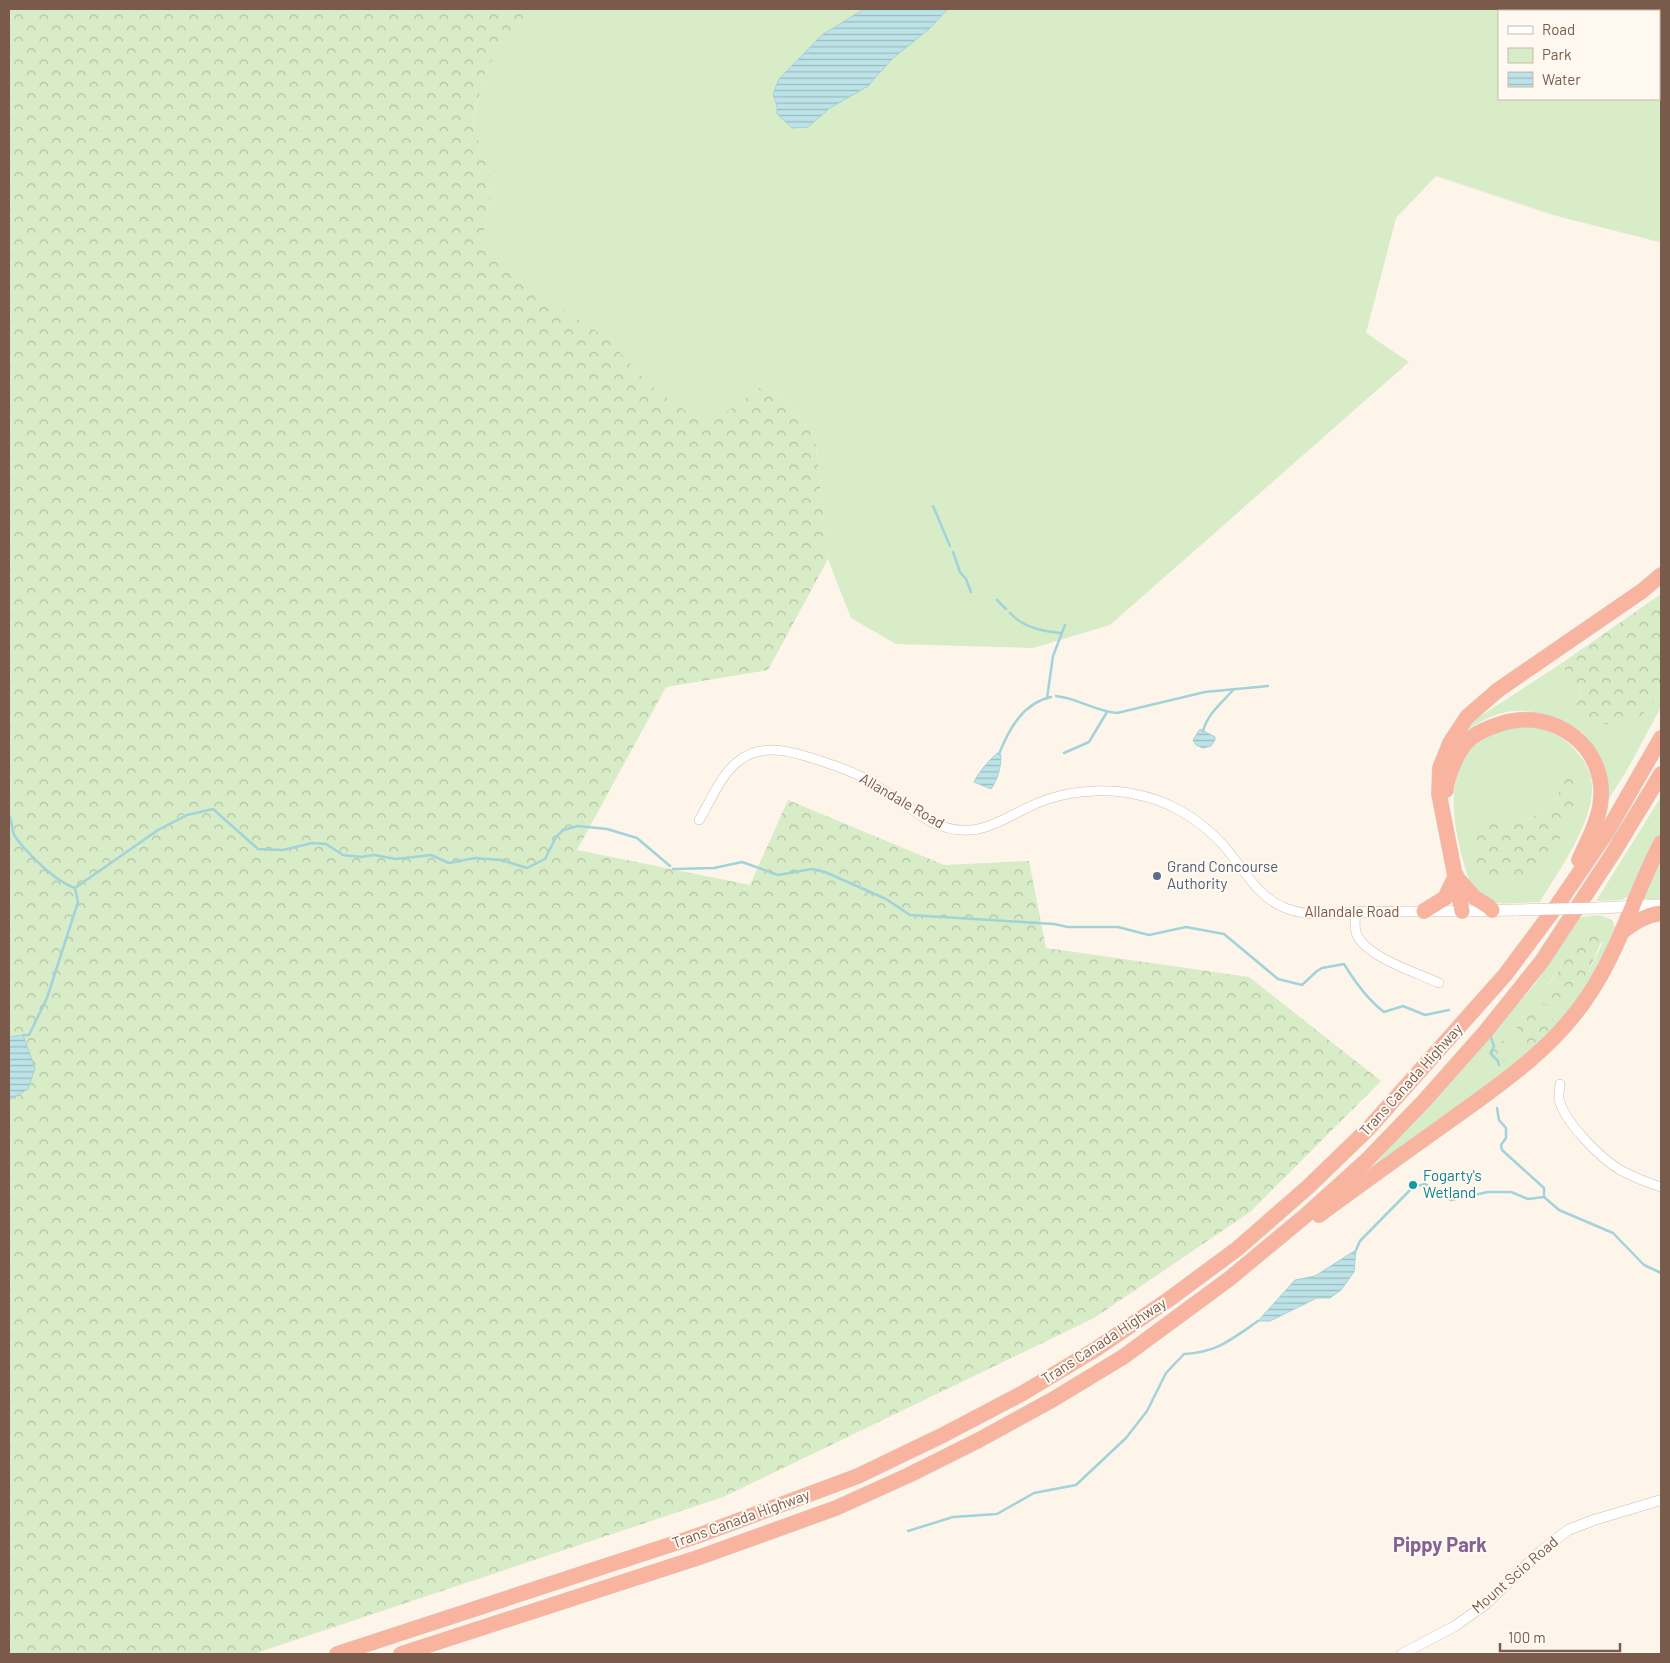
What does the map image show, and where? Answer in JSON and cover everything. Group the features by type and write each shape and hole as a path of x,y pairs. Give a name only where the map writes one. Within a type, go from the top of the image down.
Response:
{"highway":[{"path":"1462,911 1439,794 1440,768 1450,743 1467,717 1498,690 1642,591 1661,575"},
{"path":"1444,820 1446,782 1458,752 1474,734 1513,720 1528,719 1548,722 1561,727 1574,736 1591,757 1598,772 1601,785 1600,805 1596,823 1558,904"},
{"name":"Trans Canada Highway","path":"337,1654 697,1536 858,1476 943,1435 1023,1393 1096,1349 1168,1300 1237,1249 1308,1187 1369,1128 1456,1031 1505,975 1558,904 1607,832 1661,738"},
{"name":"Trans Canada Highway","path":"401,1654 765,1535 836,1508 909,1475 979,1440 1052,1400 1123,1357 1230,1280 1367,1160 1424,1101 1486,1031 1542,961 1613,853 1661,774"},
{"path":"1230,1280 1490,1092 1544,1048 1565,1026 1590,993 1623,931 1661,843"},
{"path":"1456,875 1469,893 1492,910"},
{"path":"1424,911 1445,898 1456,875"},
{"path":"1623,931 1645,917 1661,913"}],"main road":[{"name":"Allandale Road","path":"1462,911 1661,905"}],"street":[{"name":"Allandale Road","path":"699,820 731,767 741,759 756,752 774,749 847,770 865,779 931,822 943,828 956,831 990,827 1056,796 1085,792 1134,793 1170,805 1209,830 1252,883 1280,906 1309,914 1462,911"},
{"path":"1356,912 1355,929 1357,937 1365,946 1376,955 1439,983"},
{"path":"1560,1084 1558,1098 1562,1108 1590,1145 1603,1158 1622,1171 1661,1187"},
{"name":"Mount Scio Road","path":"1402,1654 1455,1626 1486,1604 1541,1551 1568,1530 1594,1520 1661,1500"}],"green space":[{"path":"9,9 535,9 487,66 472,123 493,184 483,234 511,275 607,338 649,384 707,427 770,380 815,438 828,559 768,670 666,687 577,850 750,885 788,800 944,865 1029,861 1046,948 1249,977 1381,1081 1250,1212 1094,1318 723,1497 253,1654 9,1654 9,1100 28,1089 23,1036 9,1037"},
{"path":"532,9 1661,9 1661,240 1659,242 1553,215 1436,176 1396,218 1366,333 1409,362 1110,625 1033,648 896,644 851,618 828,559 815,438 770,380 707,428 649,384 607,338 510,275 483,234 493,184 472,124 487,66"},
{"path":"1661,594 1661,694 1640,717 1620,729 1610,724 1595,725 1582,720 1576,709 1581,685 1569,678 1562,663"},
{"path":"1562,663 1569,678 1581,684 1576,709 1595,725 1610,724 1640,717 1661,694 1661,707 1626,772 1604,806 1599,770 1594,752 1586,736 1578,730 1536,713 1512,711 1488,718 1463,733 1476,719"},
{"path":"1514,727 1540,729 1562,738 1584,761 1592,784 1591,801 1578,838 1540,902 1500,903 1490,901 1482,896 1469,878 1456,831 1454,790 1461,764 1473,747 1488,736","holes":["1564,776 1571,793 1543,869 1525,877 1502,880 1472,829 1512,819 1524,822 1544,810 1558,795"]},
{"path":"1575,771 1571,793 1576,802 1560,838 1543,869 1526,877 1502,880 1487,879 1476,862 1469,834 1472,829 1485,827 1494,818 1524,822 1544,810 1558,795 1564,775"},
{"path":"1661,797 1661,832 1639,883 1630,896 1620,900 1596,901"},
{"path":"1661,858 1661,899 1643,899"},
{"path":"1600,915 1612,920 1616,930 1585,993 1534,1050 1376,1167 1374,1165 1535,984 1580,917","holes":["1580,942 1603,942 1587,975 1570,996 1554,1007 1539,1001 1545,993 1546,986 1560,969 1562,961 1577,949","1532,1010 1555,1021 1535,1044 1523,1041 1520,1031 1517,1031 1516,1023"]},
{"path":"1592,931 1598,932 1603,938 1587,975 1570,996 1554,1007 1540,1004 1539,1001 1545,993 1544,990 1560,969 1562,961 1572,953 1586,934"},
{"path":"1532,1010 1546,1018 1555,1020 1555,1023 1535,1044 1527,1045 1523,1041 1520,1032 1517,1031 1516,1023"},
{"path":"1494,1039 1508,1043 1513,1051 1511,1057 1496,1067 1490,1064 1488,1056"}],"water":[{"path":"864,9 948,9 929,29 892,59 868,86 830,108 808,127 792,128 777,114 777,106 773,94 779,79 822,35"},
{"path":"1200,729 1215,737 1211,746 1203,748 1196,745 1193,740"},
{"path":"997,753 1001,755 1000,764 997,777 991,789 974,782 987,763"},
{"path":"23,1035 35,1068 28,1089 9,1100 9,1037"},
{"path":"1356,1250 1354,1272 1341,1290 1330,1298 1317,1298 1270,1321 1258,1321 1295,1280 1315,1276"}],"waterway":[{"path":"933,506 950,546"},
{"path":"953,552 960,572 966,579 971,592"},
{"path":"997,600 1006,609"},
{"path":"1010,613 1021,622 1033,628 1060,633"},
{"path":"1047,698 1053,656 1065,625"},
{"path":"1056,696 1117,713 1205,692 1268,686"},
{"path":"1203,731 1212,714 1233,690"},
{"path":"999,754 1007,735 1018,718 1032,705 1051,697"},
{"path":"1064,753 1089,742 1107,712"},
{"path":"75,888 158,830 187,815 213,809 258,849 283,850 312,843 326,844 343,855 361,857 374,855 396,859 431,855 449,863 475,858 501,860 527,868 545,859 556,837 563,830 578,826 607,829 637,838 670,866"},
{"path":"9,816 14,836 28,852 51,874 75,888"},
{"path":"673,869 714,868 742,862 778,875 812,869 825,872 886,899 910,915 1054,924 1068,927 1118,927 1149,935 1186,927 1224,934 1278,979 1302,985 1322,968 1344,964 1362,990 1384,1012 1403,1006 1425,1015 1449,1010"},
{"path":"23,1035 29,1035 47,998 78,902 75,888"},
{"path":"1490,1035 1494,1046 1491,1054 1498,1061 1499,1065"},
{"path":"1497,1108 1499,1120 1506,1128 1506,1138 1501,1145 1502,1150 1544,1188 1544,1197"},
{"path":"1356,1250 1360,1241 1413,1187 1425,1184 1451,1200 1488,1192 1511,1192 1528,1199 1544,1197"},
{"path":"1544,1197 1559,1210 1613,1233 1644,1265 1661,1273"},
{"path":"908,1531 953,1517 997,1514 1034,1493 1076,1485 1126,1438 1147,1411 1166,1373 1184,1354 1206,1351 1224,1344 1258,1321"}],"place":[{"name":"Grand Concourse Authority","path":"1157,876"},
{"name":"Fogarty's Wetland","path":"1413,1185"}],"district":[{"name":"Pippy Park","path":"1440,1545"}]}
